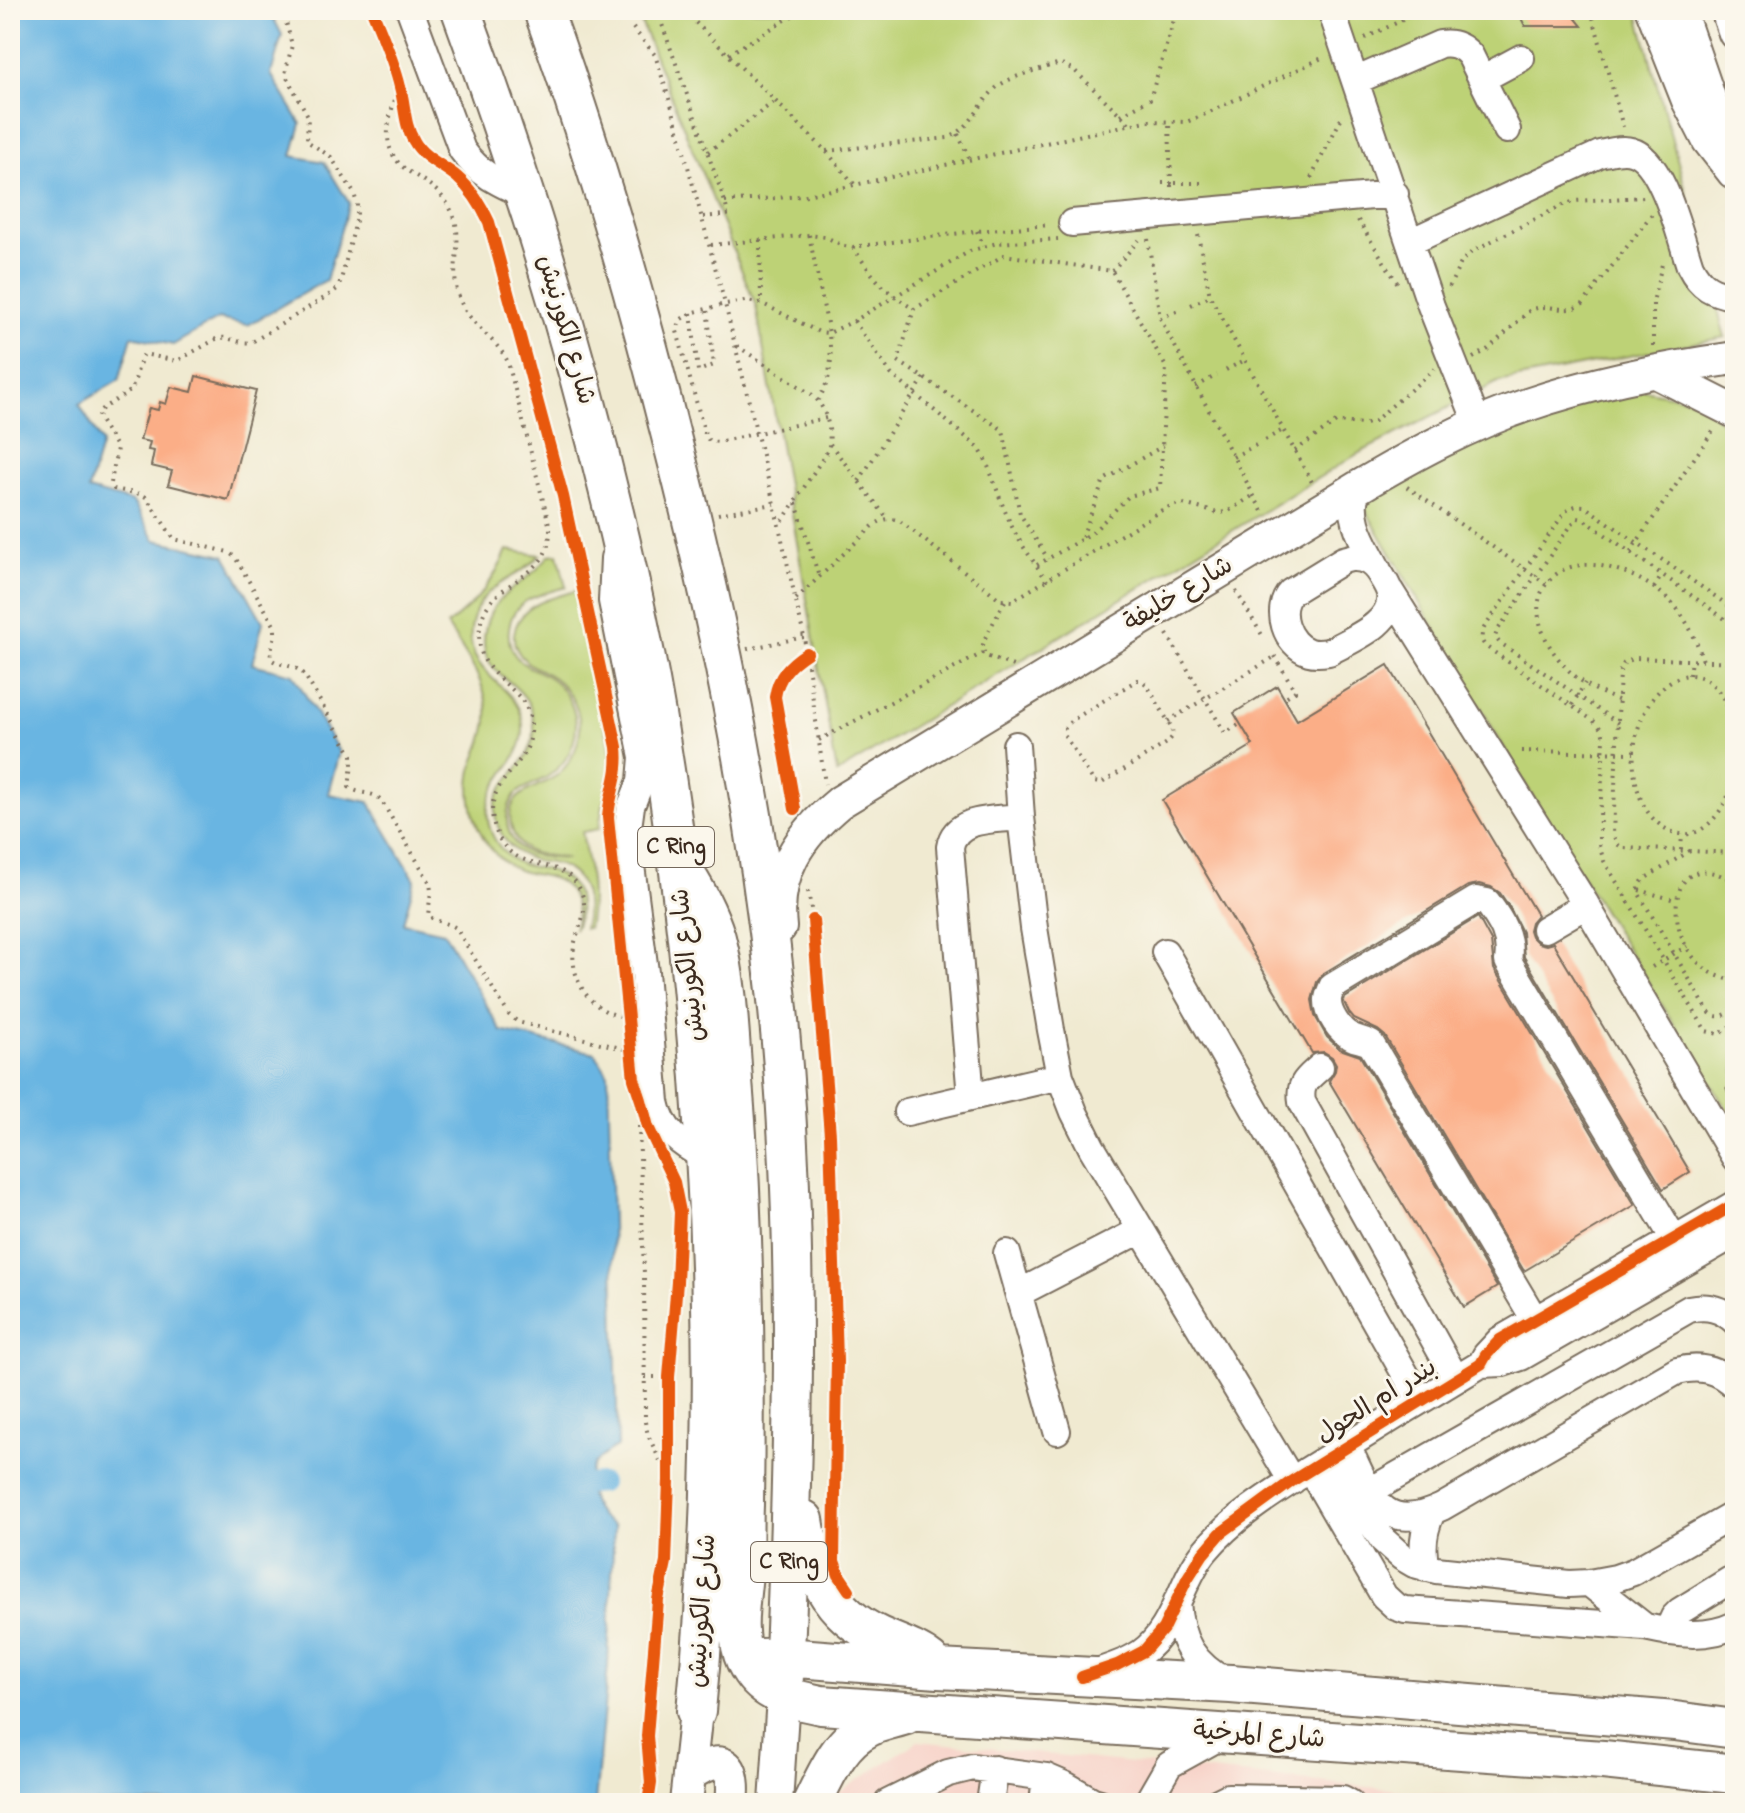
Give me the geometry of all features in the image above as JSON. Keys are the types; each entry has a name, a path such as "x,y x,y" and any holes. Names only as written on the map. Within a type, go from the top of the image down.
{"highway":[{"name":"شارع الكورنيش","path":"461,10 526,195 581,384 644,651 678,863 697,1029 706,1158 712,1331 705,1611 696,1711"},
{"name":"C Ring","path":"543,10 578,109 645,330 693,519 745,769 776,993 793,1265 793,1467 783,1697"},
{"path":"678,863 694,885 716,939 731,1051 744,1284 743,1555 739,1633 746,1661 759,1680 783,1697"},
{"path":"793,1467 811,1557 825,1590 852,1621 927,1658 938,1669"},
{"name":"شارع المرخية","path":"746,1661 785,1657 938,1669 1231,1684 1675,1721 1735,1729"},
{"path":"696,1711 720,1677 746,1661"},
{"name":"شارع المرخية","path":"783,1697 821,1705 1603,1760 1735,1774"},
{"path":"1675,1721 1705,1707 1735,1702"},
{"path":"812,1803 834,1759 857,1734 916,1711"},
{"path":"1603,1760 1616,1772 1636,1782 1735,1799"}],"main road":[{"path":"1679,10 1735,175"},
{"path":"1727,10 1735,33"},
{"name":"شارع خليفة","path":"776,993 783,960 778,908 784,874 800,842 824,815 855,792 1385,471 1441,442 1525,405 1593,385 1735,358"},
{"path":"1656,372 1729,414"},
{"name":"C Ring","path":"776,1803 783,1697"},
{"name":"شارع الكورنيش","path":"687,1789 696,1711"},
{"path":"687,1789 708,1764 722,1764 732,1774 732,1803"}],"street":[{"path":"410,10 462,150 486,176 526,195"},
{"path":"1331,10 1431,306 1478,425"},
{"path":"1649,10 1685,101 1706,142 1735,175"},
{"path":"1355,81 1440,44 1453,43 1470,55 1507,130"},
{"path":"1482,79 1521,58"},
{"path":"1410,242 1593,157 1630,150 1650,163 1663,185 1696,278 1706,288 1735,297"},
{"path":"1070,230 1395,194"},
{"path":"1357,488 1353,505 1355,522 1384,581 1586,905 1735,1158"},
{"path":"618,531 612,601 643,757 641,781 628,822 628,848 645,972 656,1102 660,1119 671,1135 706,1158"},
{"path":"1351,558 1365,559 1384,581 1389,609 1380,622 1329,652 1285,650 1287,632 1283,611 1285,599 1291,592 1351,558"},
{"path":"1016,745 1034,928 1060,1076 1074,1112 1141,1230 1319,1464 1383,1540 1402,1557 1426,1568 1569,1584 1589,1583 1633,1572 1735,1514"},
{"path":"971,1097 950,847 962,826 1021,817"},
{"path":"1535,1320 1371,1044 1351,1037 1339,1026 1330,1012 1327,997 1332,987 1476,900 1487,902 1497,915 1508,935 1508,961 1674,1239"},
{"path":"1545,929 1586,905"},
{"path":"1165,952 1420,1400"},
{"path":"1320,1067 1305,1081 1300,1091 1302,1102 1456,1379"},
{"path":"907,1112 1060,1076"},
{"name":"بندر ام الحول","path":"1481,1364 1500,1340 1735,1204"},
{"path":"1019,1293 1141,1230"},
{"name":"بندر ام الحول","path":"1082,1677 1117,1665 1144,1651 1163,1629 1187,1579 1221,1533 1319,1464 1481,1364 1503,1363 1521,1357 1735,1234"},
{"path":"1007,1253 1057,1431"},
{"path":"1370,1491 1689,1309 1711,1307 1735,1321"},
{"path":"1319,1464 1370,1491 1383,1510 1407,1517 1432,1512 1677,1371 1710,1370 1727,1378 1735,1386"},
{"path":"1319,1464 1384,1596 1396,1607 1707,1634 1735,1625"},
{"path":"1426,1568 1422,1545 1432,1512"},
{"path":"1656,1629 1735,1577"},
{"path":"1589,1583 1656,1629"},
{"path":"1177,1601 1181,1630 1189,1650 1213,1675 1231,1684"},
{"path":"1147,1803 1169,1765 1226,1733"},
{"path":"888,1803 938,1790 948,1773 965,1768 995,1769 1044,1790 1067,1786 1095,1802"},
{"path":"990,1803 995,1769"},
{"path":"1216,1803 1228,1797 1343,1799 1350,1803"}],"path":[{"path":"291,10 285,18 292,45 285,74 308,116 307,141 331,157 354,193 357,204 357,217 339,285 329,295 252,342 243,343 221,337 177,361 144,354 132,390 98,413 117,448 111,483 114,489 146,497 174,539 228,552 235,557 274,625 271,659 295,667 304,674 352,755 349,787 376,795 381,800 430,883 429,918 456,928 509,1015 518,1022 630,1034"},
{"path":"657,10 731,214 703,217"},
{"path":"687,10 688,15 826,151 855,185"},
{"path":"728,54 802,10"},
{"path":"1121,115 1150,99 1177,10"},
{"path":"725,202 801,196 1146,121 1186,122 1423,10"},
{"path":"1591,10 1630,150"},
{"path":"630,24 655,55 703,217 804,637 827,794"},
{"path":"826,151 948,138 966,127 996,87 1060,63 1074,70 1131,125"},
{"path":"395,70 405,111"},
{"path":"400,85 388,118 390,146 401,164 431,185 450,207 458,234 455,272 458,295 468,317 496,343 508,362 550,528 548,547 539,564 492,599 480,623 483,658 497,678 522,701 531,723 531,736 522,759 506,776 495,795 495,828 499,839 515,855 535,864 556,868 573,879 579,888 584,916 573,962 580,986 597,1006 617,1016 630,1034"},
{"path":"708,152 775,101"},
{"path":"1299,203 1345,110"},
{"path":"1169,123 1171,185"},
{"path":"958,134 970,160"},
{"path":"1162,183 1201,183"},
{"path":"1354,215 1413,306 1421,308 1444,299 1456,270 1468,254 1563,205 1575,201 1666,196"},
{"path":"1295,451 1336,422 1373,422 1433,370 1444,363 1480,355 1529,311 1547,306 1569,310 1583,304 1666,196"},
{"path":"1196,227 1210,296 1317,492"},
{"path":"1656,372 1653,302 1661,266 1677,229"},
{"path":"710,245 809,235 826,237 853,247 977,231 1070,230"},
{"path":"826,418 713,443 706,438 677,331 680,320 691,313 745,301 761,303 811,328 829,333 839,330 970,251 1070,230"},
{"path":"977,231 983,246"},
{"path":"1112,271 1146,231 1160,318 1268,522"},
{"path":"809,235 829,333 831,371 819,400"},
{"path":"760,240 761,303"},
{"path":"1004,243 1004,255"},
{"path":"853,247 875,279 894,297 914,309"},
{"path":"1048,559 1020,514 1003,430 898,361 914,309 1004,255 1112,271"},
{"path":"1037,565 1092,533 1129,496 1160,488 1166,367 1112,271"},
{"path":"1191,305 1210,296"},
{"path":"691,313 698,371 714,365 707,309"},
{"path":"1160,318 1179,310"},
{"path":"854,321 891,374 979,448 1009,522 1047,581"},
{"path":"735,345 819,400 831,438 825,455 779,526"},
{"path":"1226,370 1245,360"},
{"path":"1196,387 1217,375"},
{"path":"859,481 924,378"},
{"path":"1630,552 1729,414"},
{"path":"1265,440 1283,430"},
{"path":"830,444 888,518"},
{"path":"1233,457 1256,445"},
{"path":"1082,539 1104,480 1163,446"},
{"path":"1385,471 1546,584"},
{"path":"795,599 874,525 888,518 900,521 1005,601 1018,598 1162,510 1183,504 1218,513 1227,512 1254,495"},
{"path":"796,501 819,577"},
{"path":"693,519 774,504"},
{"path":"1735,610 1584,506 1573,506 1565,512 1484,628 1481,637 1488,648 1599,726 1604,735 1599,837 1604,861 1706,1031 1718,1034 1735,1024"},
{"path":"1618,723 1495,637 1573,522 1583,519 1735,626"},
{"path":"1618,700 1597,691 1568,669 1546,639 1538,602 1552,577 1568,567 1594,566 1627,573 1654,588 1685,620 1703,661"},
{"path":"1223,568 1285,650 1295,691 1284,698"},
{"path":"1654,588 1662,575"},
{"path":"1005,601 985,638 983,653 1023,670"},
{"path":"1153,611 1225,733 1240,724"},
{"path":"723,654 804,637"},
{"path":"1168,721 1285,650"},
{"path":"794,662 807,653"},
{"path":"819,740 983,653"},
{"path":"1735,653 1732,662 1629,659 1624,663 1620,671 1618,700 1613,834 1617,844 1623,848 1735,853"},
{"path":"1689,675 1691,660"},
{"path":"1735,729 1726,703 1709,681 1689,675 1670,681 1654,695 1639,725 1634,753 1635,777 1646,809 1662,827 1682,834 1697,831 1714,820 1728,799 1735,776"},
{"path":"1137,680 1147,685 1168,721 1173,732 1171,740 1102,783 1094,782 1065,732 1071,721 1137,680"},
{"path":"1571,706 1585,683"},
{"path":"1521,751 1634,753"},
{"path":"1681,850 1682,834"},
{"path":"1691,851 1644,879 1639,886 1639,894 1712,1015 1721,1017 1735,1009"},
{"path":"1735,883 1715,873 1699,873 1685,881 1675,900 1678,927 1687,946 1707,969 1735,980"},
{"path":"1638,890 1675,900"},
{"path":"813,920 814,936"},
{"path":"1652,967 1687,946"},
{"path":"627,1003 632,1066"},
{"path":"1726,1090 1735,1087"},
{"path":"643,1119 652,1138"},
{"path":"643,1119 638,1134 646,1428 669,1480"},
{"path":"645,1377 669,1382 670,1362"},
{"path":"668,1494 669,1452"}],"shaded area":[{"path":"918,1741 1525,1803 823,1803"}],"green space":[{"path":"636,10 1637,10 1725,337 1498,382 1359,453 837,773 756,306"},
{"path":"1638,389 1700,401 1735,435 1735,1122 1538,806 1362,504 1470,446 1556,411"},
{"path":"507,550 540,555 486,595 474,616 471,637 474,653 481,666 520,711 523,727 516,754 494,790 488,817 494,839 508,855 521,864 560,875 573,887 579,903 574,930 575,905 564,885 557,880 518,870 493,852 483,837 472,809 472,769 486,728 487,707 477,674 447,625 483,592"},
{"path":"558,554 566,587 535,596 519,607 511,621 509,637 519,660 551,679 567,696 575,717 575,734 565,760 553,773 516,794 507,817 513,840 526,852 541,857 568,859 527,850 512,829 510,813 513,804 526,791 561,772 574,752 580,728 578,711 566,689 523,658 517,649 514,634 517,624 529,609 575,591 612,758 599,829 582,832 591,892 588,928 584,928 586,900 576,877 561,866 525,857 515,850 500,831 495,815 501,789 526,756 534,728 525,697 488,659 484,645 486,626 490,614 505,595 533,573 549,555"}],"water":[{"path":"10,10 284,10 273,17 282,35 271,74 301,124 292,156 324,162 349,203 326,280 248,325 218,319 173,345 132,336 119,380 79,404 102,443 88,490 133,502 155,540 225,555 263,622 252,664 293,674 339,752 328,794 369,802 415,880 403,923 444,932 501,1031 595,1053 608,1074 618,1446 597,1461 589,1480 595,1508 614,1526 608,1665 595,1803 10,1803"}],"building":[{"path":"1517,10 1569,10 1582,26 1525,26"},
{"path":"196,376 256,391 228,500 168,485 172,471 151,466 154,451 148,450 150,442 140,440 149,408 158,410 160,402 166,404 171,387 192,392"},
{"path":"1388,665 1537,915 1531,922 1531,936 1538,943 1553,943 1690,1172 1663,1189 1524,957 1522,932 1510,908 1500,893 1491,887 1479,884 1468,886 1324,973 1317,982 1312,1000 1315,1016 1327,1037 1340,1049 1360,1056 1497,1287 1464,1307 1329,1081 1336,1064 1332,1057 1324,1052 1312,1053 1162,800 1253,745 1234,713 1277,686 1297,720"},
{"path":"1478,917 1491,941 1494,969 1635,1205 1524,1271 1385,1036 1354,1019 1344,1002 1345,998"}],"waterway":[{"path":"589,1484 601,1483"}],"cycle path":[{"path":"372,10 394,68 414,141 423,152 467,187 489,222 563,496 617,747 617,767 608,817 634,1079 648,1127 674,1182 680,1212 669,1377 666,1562 658,1600 647,1736 651,1783 648,1803"},
{"path":"795,809 775,697 786,671 807,653"},
{"path":"813,920 830,1135 837,1361 834,1561 849,1590"},
{"path":"1082,1677 1117,1665 1144,1651 1163,1629 1187,1579 1221,1533 1292,1481 1481,1364 1500,1340 1735,1204"}]}
